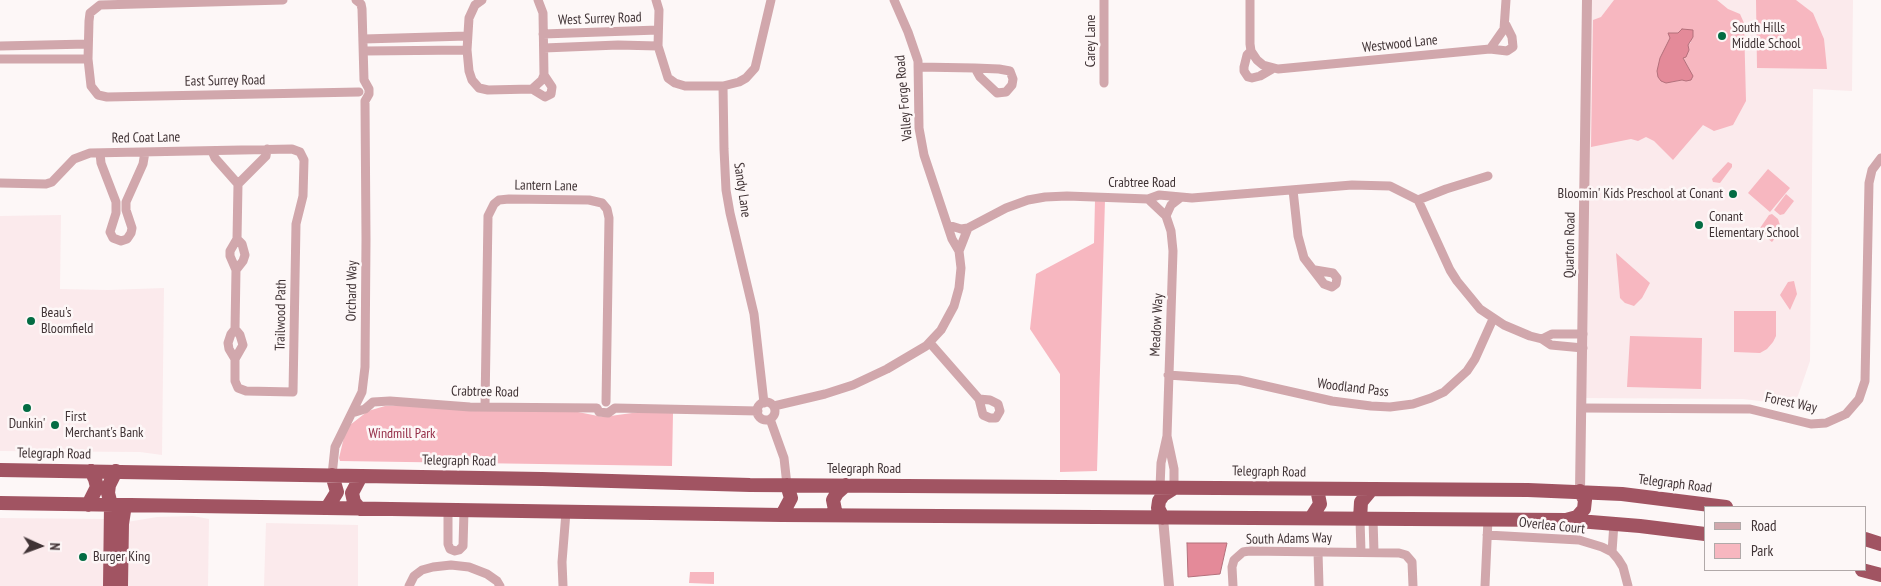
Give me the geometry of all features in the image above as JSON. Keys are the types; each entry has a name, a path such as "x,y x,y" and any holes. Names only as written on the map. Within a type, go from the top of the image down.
{"highway":[{"name":"Telegraph Road","path":"0,470 846,486 1580,491 1670,499 1719,506"},
{"path":"88,504 97,487 91,471"},
{"path":"110,586 111,505 109,488 116,472"},
{"path":"327,508 337,492 332,475"},
{"path":"360,509 354,502 352,493 361,476"},
{"path":"782,515 791,498 787,485"},
{"path":"836,515 833,500 837,493 846,486"},
{"path":"1163,518 1158,508 1159,501 1167,488"},
{"path":"1311,518 1320,504 1317,489"},
{"path":"1367,519 1361,502 1371,490"},
{"path":"1566,520 1576,517 1584,509 1585,500 1580,491"},
{"path":"0,503 782,515 1566,520 1614,523 1704,534"},
{"path":"121,586 122,524 125,505"},
{"path":"1866,539 1881,544"},
{"path":"1865,571 1881,576"}],"street":[{"path":"0,59 88,59 89,21 93,10 100,5 283,0"},
{"path":"482,0 475,5 471,13 466,43 470,76 479,88 488,90 532,89 545,97 551,94 552,87 544,75"},
{"path":"656,0 659,10 658,46 668,78 674,83 685,86 724,86 746,78 755,68 771,0"},
{"path":"659,10 664,0"},
{"name":"Valley Forge Road","path":"894,0 911,38 918,67 918,118 921,141 952,239 959,251"},
{"name":"Carey Lane","path":"1104,0 1104,83"},
{"path":"1250,0 1251,51 1260,63 1272,69"},
{"path":"1490,49 1500,38 1506,24 1506,0"},
{"name":"Quarton Road","path":"1580,491 1587,0"},
{"name":"Orchard Way","path":"332,475 336,446 362,392 366,355 364,101 359,92 364,80 364,39 360,2"},
{"name":"West Surrey Road","path":"543,2 544,41 658,30"},
{"name":"Westwood Lane","path":"1251,51 1247,55 1244,71 1248,77 1252,78 1272,69 1490,49 1507,51 1513,47 1512,37 1506,24"},
{"path":"364,39 466,43"},
{"path":"532,89 539,84 544,75 544,41 658,46"},
{"path":"364,51 466,43"},
{"path":"0,46 88,44"},
{"name":"East Surrey Road","path":"88,59 90,78 94,91 98,95 108,97 359,92"},
{"path":"918,67 975,68"},
{"name":"Orchard Way","path":"364,80 369,89 369,94 364,101"},
{"name":"Sandy Lane","path":"724,86 726,190 752,306 764,402"},
{"path":"212,150 215,158 238,184 266,156 267,149"},
{"name":"Red Coat Lane","path":"0,183 46,184 52,182 70,162 78,156 90,153 292,149 297,150 303,155"},
{"path":"100,153 116,202 116,213 110,232 113,238 120,241 127,239 131,233 132,228 126,214 126,202 143,164 144,152"},
{"name":"Trailwood Path","path":"235,329 240,335 243,345 235,359 234,381 238,388 242,390 293,392 296,224 303,196 303,155"},
{"name":"Forest Way","path":"1582,408 1750,409 1811,424 1833,421 1846,414 1859,399 1865,381 1868,183 1872,170 1881,158"},
{"path":"1488,176 1418,200 1457,281 1480,309 1493,319 1517,332 1542,339 1558,347 1583,348"},
{"name":"Trailwood Path","path":"235,359 228,343 235,329 236,270 230,256 230,251 237,239 238,184"},
{"name":"Crabtree Road","path":"968,228 1006,208 1028,200 1045,197 1148,199 1165,195 1180,198 1381,184 1399,189 1418,200"},
{"path":"1293,190 1300,247 1309,265 1315,270"},
{"path":"1148,199 1166,216 1171,205 1180,198"},
{"name":"Lantern Lane","path":"485,407 488,216 492,201 509,199 590,200 607,203 609,218 606,402"},
{"name":"Meadow Way","path":"1166,216 1172,239 1174,262 1167,436 1161,463 1167,488"},
{"path":"774,406 775,413 770,418 762,418 758,411 764,402 774,406 825,394 853,385 887,370 930,343 946,322 957,296 961,268 959,251 968,228 961,229 948,225"},
{"name":"Trailwood Path","path":"236,270 244,261 245,255 242,244 237,239"},
{"name":"Woodland Pass","path":"1168,375 1239,380 1332,401 1363,405 1390,407 1413,404 1444,392 1467,371 1475,359 1493,319"},
{"path":"1542,339 1552,334 1583,334"},
{"path":"930,343 979,399"},
{"path":"362,392 373,402"},
{"name":"Crabtree Road","path":"352,413 366,409 373,402 485,407 596,408 600,412 608,414 615,408 758,411"},
{"path":"596,408 599,404 606,402 615,408"},
{"path":"770,418 784,458 787,485"},
{"name":"Meadow Way","path":"1167,436 1173,463 1167,488"},
{"path":"448,510 448,544 456,550"},
{"path":"456,550 463,546 464,511"},
{"path":"562,586 566,512"},
{"path":"1163,518 1169,586"},
{"path":"1361,552 1367,519"},
{"path":"1367,519 1374,552"},
{"path":"1485,586 1488,519"},
{"path":"1614,523 1612,552 1623,567 1628,586"},
{"name":"Overlea Court","path":"1487,535 1579,540 1612,552"},
{"path":"455,565 456,550"},
{"name":"South Adams Way","path":"1233,586 1232,567 1234,560 1243,552 1374,552 1399,553 1410,558 1413,566 1413,586"},
{"path":"1318,552 1319,586"},
{"path":"409,586 414,576 422,570 455,565 486,574 497,581 500,586"}],"shaded area":[{"name":"Conant Elementary School","path":"1592,0 1853,0 1852,91 1813,89 1810,361 1793,410 1768,402 1743,399 1583,398"},
{"path":"1682,29 1693,30 1693,37 1688,45 1689,50 1686,57 1683,58 1693,76 1691,80 1666,83 1658,77 1657,71 1660,58 1670,38 1668,33 1678,33"},
{"path":"61,215 60,289 164,288 162,455 140,452 0,451 0,216"},
{"path":"193,516 209,519 208,586 125,586 127,522 157,517"},
{"path":"0,518 105,519 104,586 0,586"},
{"path":"266,523 358,525 358,586 264,586"},
{"path":"1187,543 1227,543 1220,574 1188,577"}],"green space":[{"path":"1614,0 1717,0 1728,9 1740,14 1744,23 1746,101 1733,125 1714,131 1703,125 1673,160 1654,141 1646,137 1638,141 1631,139 1591,147 1593,20 1601,17","holes":["1668,33 1678,33 1691,42 1688,45 1689,50 1683,58 1690,70 1686,81 1673,82 1660,58 1669,43"]},
{"path":"1756,0 1796,0 1813,13 1824,39 1827,69 1757,68"},
{"path":"1728,162 1732,164 1732,167 1720,183 1713,182 1712,179"},
{"path":"1768,169 1790,188 1770,212 1748,193"},
{"path":"1786,194 1794,201 1784,214 1780,215 1774,210"},
{"path":"1095,200 1105,200 1097,471 1060,472 1060,374 1030,329 1036,274 1094,243"},
{"path":"1772,214 1778,219 1780,232 1772,242 1758,231 1769,215"},
{"path":"1616,253 1650,283 1642,298 1634,306 1625,303 1620,298"},
{"path":"1794,281 1797,294 1790,310 1780,295 1788,282"},
{"path":"1734,311 1776,311 1776,336 1767,349 1760,353 1734,352"},
{"path":"1630,336 1702,338 1701,389 1627,387"},
{"name":"Windmill Park","path":"385,406 573,411 603,417 632,413 673,413 672,466 340,461 344,437 350,425 368,411"},
{"path":"690,572 714,572 714,584 689,583"}],"place":[{"name":"South Hills Middle School","path":"1722,36"},
{"name":"Bloomin' Kids Preschool at Conant","path":"1733,194"},
{"name":"Conant Elementary School","path":"1699,225"},
{"name":"Beau's Bloomfield","path":"31,321"},
{"name":"Dunkin'","path":"27,408"},
{"name":"First Merchant's Bank","path":"55,425"},
{"name":"Burger King","path":"83,557"}]}
